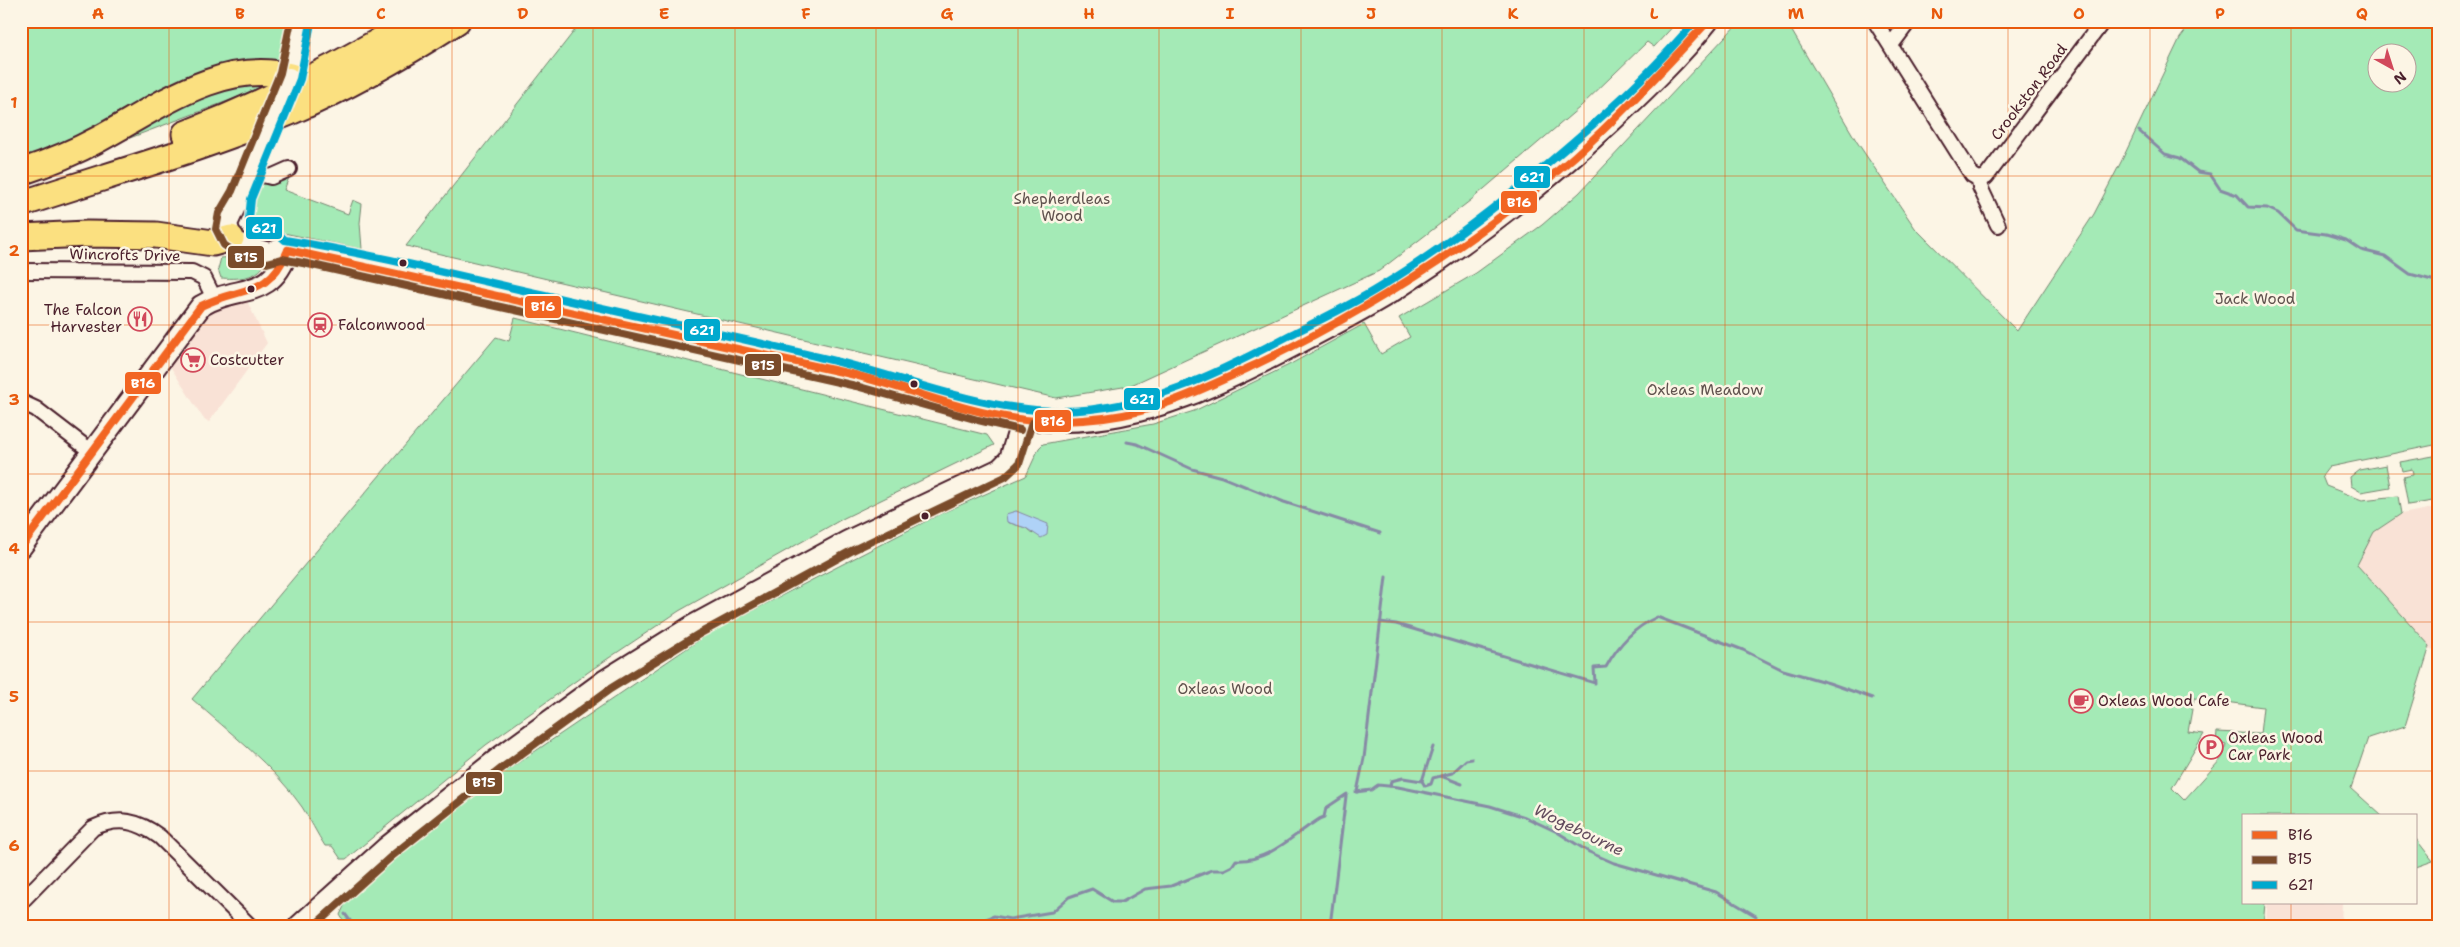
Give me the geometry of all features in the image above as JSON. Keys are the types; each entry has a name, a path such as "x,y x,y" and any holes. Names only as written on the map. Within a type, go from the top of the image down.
{"highway":[{"path":"21,204 60,183 253,107 335,66 413,21"},
{"path":"21,188 60,183 200,146 292,111 366,76 457,21"},
{"path":"21,172 65,157 201,85 256,72 270,72 290,77"},
{"path":"21,237 87,234 156,235 222,240"}],"street":[{"path":"301,21 298,45 290,77 241,196 228,217 222,240 269,253 284,250 316,255 863,377 978,411 1022,420 1100,419 1132,414 1178,398 1279,353 1396,289 1520,202 1576,154 1649,86 1708,21"},
{"path":"1875,21 1972,175 1979,179 1980,187 1998,225"},
{"path":"1891,45 1909,21"},
{"name":"Crookston Road","path":"1979,179 1986,177 2102,21"},
{"path":"251,172 271,177 289,169"},
{"path":"241,196 239,216 243,229 250,236 272,241 284,250"},
{"path":"21,547 201,306 214,298 268,283 282,266 284,250"},
{"name":"Wincrofts Drive","path":"21,271 192,272 204,278 214,298"},
{"path":"21,402 36,409 92,452"},
{"path":"299,926 387,847 492,763 604,682 694,625 848,541 1000,469 1010,459 1022,420"},
{"path":"21,902 93,828 108,823 126,821 148,828 160,837 250,926"}],"shaded area":[{"path":"247,301 267,343 209,422 203,418 168,363 198,322 218,309"},
{"path":"2439,507 2439,648 2421,652 2357,565 2374,532 2401,514"},
{"path":"2267,904 2342,904 2341,926 2266,926"}],"green space":[{"path":"21,21 291,21 285,51 279,59 193,77 122,110 50,150 21,160"},
{"name":"Shepherdleas Wood","path":"582,21 1678,21 1654,47 1647,42 1579,108 1471,200 1379,271 1129,386 1056,398 406,246"},
{"path":"1740,21 1786,21 1857,142 1915,228 2017,331 2094,214 2180,38 2193,21 2439,21 2439,444 2329,467 2322,476 2326,486 2362,500 2398,496 2401,514 2374,532 2357,565 2430,646 2405,726 2368,738 2351,788 2380,814 2242,814 2242,904 2265,904 2263,926 347,926 340,915 350,893 509,769 711,632 940,514 1026,476 1039,448 1043,444 1153,424 1194,411 1287,366 1364,324 1381,354 1410,337 1399,318 1476,273 1542,225 1579,193","holes":["1016,511 1023,515 1033,534 1026,528 1007,522","2194,698 2263,707 2260,734 2217,732 2216,742 2226,745 2222,758 2184,800 2172,788 2204,734 2188,732"]},
{"path":"244,80 270,85 69,161 210,88"},
{"path":"290,175 284,190 348,214 353,200 362,204 360,223 362,249 259,228 250,213 261,185"},
{"path":"236,257 250,259 263,267 255,274 249,276 221,278 218,269 221,258"},
{"path":"515,318 987,435 994,445 844,518 679,611 594,668 486,745 346,859 341,859 332,846 325,846 302,807 278,777 192,699 496,337 509,341"},
{"path":"2439,455 2439,500 2408,505 2403,477 2413,475 2412,469 2402,471 2400,462"},
{"path":"2386,465 2390,487 2361,492 2351,486 2350,477 2359,470"},
{"path":"2418,842 2433,861 2418,866"}],"water":[{"path":"1016,511 1048,524 1047,535 1041,538 1026,528 1007,522 1006,514"}],"waterway":[{"path":"2432,25 2439,27"},
{"path":"2139,131 2165,154 2180,158 2198,172 2210,174 2220,189 2237,195 2248,207 2267,208 2278,213 2296,230 2326,234 2346,240 2361,250 2385,256 2410,274 2439,282"},
{"path":"1127,442 1137,444 1192,469 1222,477 1284,502 1380,533"},
{"path":"1357,792 1364,758 1386,577"},
{"path":"1380,622 1396,624 1595,683 1594,668 1606,667 1616,651 1634,631 1657,617 1743,650 1783,670 1872,698"},
{"path":"1422,781 1433,747"},
{"path":"1390,786 1391,781 1403,778 1422,781 1425,786 1431,784 1433,778 1452,773 1466,760 1472,759"},
{"path":"1441,776 1462,784"},
{"name":"Wogebourne","path":"1356,792 1371,790 1378,785 1398,787 1490,806 1525,817 1557,832 1589,852 1614,863 1716,892 1756,916"},
{"name":"Wogebourne","path":"979,926 986,919 994,916 1010,919 1052,912 1069,897 1092,889 1113,902 1122,902 1145,889 1171,886 1212,870 1224,870 1232,866 1236,860 1257,858 1284,844 1324,817 1326,808 1347,794"},
{"path":"1330,926 1346,796"},
{"path":"345,914 354,926"},
{"name":"Wogebourne","path":"1762,921 1769,926"},
{"name":"Wogebourne","path":"947,926 952,926"}],"transit line":[{"name":"B15","path":"291,21 280,73 232,191 219,213 216,229 224,245 239,255 267,263 282,259 308,264 856,386 1020,430"},
{"name":"621","path":"311,23 300,79 251,199 249,219 252,225 276,232 285,240 416,266 792,351 856,366 974,400 1033,410 1063,411 1123,404 1181,387 1236,363 1380,287 1455,237 1550,162 1636,84 1695,21"},
{"name":"B16","path":"288,250 864,377 952,404 996,415 1049,421 1083,420 1124,415 1183,397 1259,363 1343,319 1424,270 1502,216 1575,156 1610,124 1708,21"},
{"name":"B16","path":"21,547 201,306 262,284 280,266 288,250"},
{"name":"B15","path":"314,926 393,855 506,765 610,689 699,634 853,550 1005,477 1019,464 1032,423"}],"place":[{"name":"The Falcon Harvester","path":"140,319"},
{"name":"Falconwood","path":"320,325"},
{"name":"Costcutter","path":"193,360"},
{"name":"Oxleas Wood Cafe","path":"2081,701"},
{"name":"Oxleas Wood Car Park","path":"2211,747"}],"park label":[{"name":"Jack Wood","path":"2255,299"},
{"name":"Oxleas Meadow","path":"1705,390"},
{"name":"Oxleas Wood","path":"1225,689"}]}
